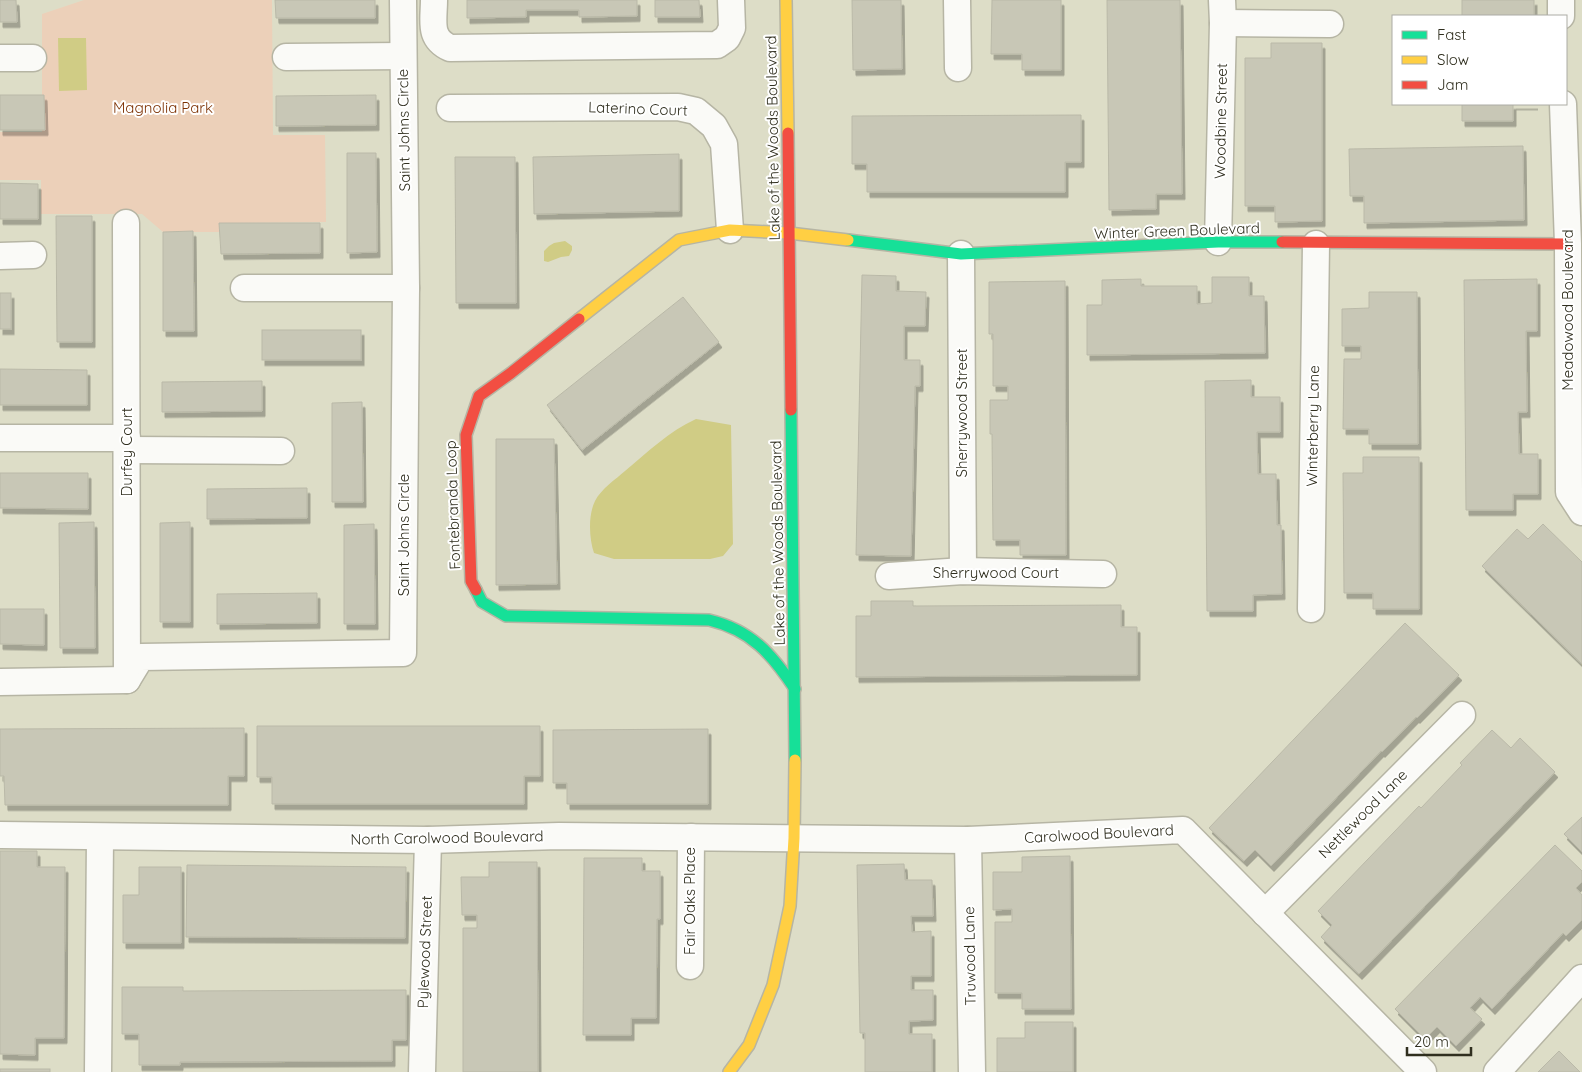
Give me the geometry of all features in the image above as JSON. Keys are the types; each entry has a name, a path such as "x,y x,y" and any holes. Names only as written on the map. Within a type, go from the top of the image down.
{"street":[{"name":"Saint Johns Circle","path":"127,680 141,656 403,653 406,288 403,0"},
{"path":"434,0 434,32 440,43 450,48 717,45 727,38 732,28 731,0"},
{"name":"Lake of the Woods Boulevard","path":"729,1072 749,1045 774,984 790,906 794,838 795,690 786,0"},
{"path":"957,0 958,68"},
{"path":"1561,0 1561,15"},
{"path":"1223,11 1330,24"},
{"name":"Woodbine Street","path":"1218,242 1223,11"},
{"path":"286,57 403,56"},
{"path":"0,58 33,58"},
{"name":"Meadowood Boulevard","path":"1563,105 1568,244 1569,492 1582,512"},
{"name":"Laterino Court","path":"450,108 678,107 696,111 714,126 724,144 730,230"},
{"name":"Durfey Court","path":"126,223 127,680"},
{"name":"Fontebranda Loop","path":"789,233 730,230 679,240 511,373 479,396 466,435 470,581 482,602 506,616 717,621 734,626 755,640 772,656 795,690"},
{"name":"Winter Green Boulevard","path":"789,233 961,254 1218,242 1568,244"},
{"name":"Winterberry Lane","path":"1311,609 1316,244"},
{"name":"Sherrywood Street","path":"961,254 963,571"},
{"path":"0,256 33,255"},
{"path":"244,288 406,288"},
{"path":"0,438 281,451"},
{"name":"Sherrywood Court","path":"889,576 963,571 1103,574"},
{"path":"0,682 127,680"},
{"name":"Nettlewood Lane","path":"1265,914 1462,715"},
{"name":"Carolwood Boulevard","path":"794,838 968,840 1182,830 1423,1072"},
{"name":"North Carolwood Boulevard","path":"0,835 100,838 428,840 559,836 794,838"},
{"name":"Fair Oaks Place","path":"690,966 691,837"},
{"path":"98,1072 100,838"},
{"name":"Pylewood Street","path":"422,1068 428,840"},
{"name":"Truwood Lane","path":"968,840 972,1072"},
{"path":"1497,1072 1582,978"}],"green space":[{"name":"Magnolia Park","path":"84,0 272,0 273,135 325,135 326,222 220,223 219,232 163,232 142,214 41,214 41,180 0,180 0,132 42,132 42,14"}],"shaded area":[{"path":"58,38 86,38 87,90 59,91"},
{"path":"565,241 572,246 569,256 548,262 544,261 544,251 549,246"},
{"path":"696,419 731,425 733,544 723,556 710,559 614,559 594,553 590,534 590,520 595,501 601,492 659,442"}],"building":[{"path":"0,0 16,0 17,22 0,22"},
{"path":"275,0 375,0 375,18 276,18"},
{"path":"467,0 637,0 637,16 579,17 579,10 526,10 526,17 467,18"},
{"path":"655,0 699,0 700,17 655,17"},
{"path":"852,0 901,0 902,69 853,70"},
{"path":"992,0 1061,0 1061,70 1022,70 1022,54 991,54"},
{"path":"1107,0 1180,0 1182,194 1156,194 1156,209 1109,210"},
{"path":"1462,0 1534,0 1534,15 1462,15"},
{"path":"1271,43 1322,43 1322,221 1275,222 1275,206 1245,206 1245,58 1271,58"},
{"path":"0,95 44,95 45,130 0,130"},
{"path":"376,95 376,125 276,126 276,96"},
{"path":"1462,105 1513,105 1513,121 1462,121"},
{"path":"1081,115 1081,162 1065,162 1065,192 867,192 867,164 852,164 852,116"},
{"path":"1523,146 1524,220 1364,223 1364,196 1350,196 1349,149"},
{"path":"347,153 376,153 377,252 347,253"},
{"path":"679,154 679,211 534,214 533,157"},
{"path":"455,157 515,157 516,303 456,303"},
{"path":"0,183 38,184 38,219 0,219"},
{"path":"56,216 92,216 92,342 57,342"},
{"path":"219,223 320,223 320,253 221,254"},
{"path":"193,231 194,331 163,331 163,232"},
{"path":"862,275 896,276 896,291 926,292 925,326 904,326 904,360 920,360 920,386 915,386 911,556 856,555"},
{"path":"1212,277 1249,277 1249,296 1264,296 1265,353 1087,355 1087,305 1102,305 1102,280 1141,279 1141,286 1197,286 1197,304 1212,303"},
{"path":"1537,279 1537,331 1526,331 1527,412 1518,412 1519,454 1538,454 1538,494 1513,494 1513,510 1466,510 1464,280"},
{"path":"1065,281 1066,555 1020,555 1020,540 993,540 990,400 1008,400 1008,386 993,386 993,334 989,334 989,282"},
{"path":"1369,292 1417,292 1418,444 1369,444 1369,429 1343,429 1344,359 1361,359 1361,346 1342,346 1342,309 1369,308"},
{"path":"0,293 11,293 11,329 0,329"},
{"path":"683,297 719,342 582,450 547,405"},
{"path":"262,330 361,330 361,360 262,360"},
{"path":"0,369 87,370 87,405 0,405"},
{"path":"1251,380 1251,397 1280,397 1280,432 1257,432 1258,474 1276,474 1277,525 1281,525 1282,594 1253,595 1253,611 1207,611 1205,381"},
{"path":"262,381 262,411 162,412 162,382"},
{"path":"362,402 363,502 332,502 332,403"},
{"path":"496,439 554,439 557,584 496,585"},
{"path":"1363,457 1419,457 1419,609 1373,609 1373,593 1344,593 1343,473 1363,473"},
{"path":"0,473 88,473 88,509 0,508"},
{"path":"307,488 307,518 207,519 207,489"},
{"path":"94,522 95,648 60,648 59,523"},
{"path":"190,522 190,622 160,622 160,523"},
{"path":"374,524 375,624 344,624 344,525"},
{"path":"1543,524 1582,562 1582,664 1482,566 1517,529 1528,539"},
{"path":"317,593 317,623 217,624 217,594"},
{"path":"871,601 913,601 913,606 1121,605 1121,627 1137,627 1137,675 856,677 856,616 871,616"},
{"path":"0,609 44,609 44,645 0,644"},
{"path":"1405,623 1459,675 1381,751 1271,866 1255,850 1244,861 1209,828"},
{"path":"257,726 540,726 540,776 524,776 524,804 272,804 272,777 257,777"},
{"path":"244,728 244,776 228,776 228,805 5,805 4,776 0,776 0,729"},
{"path":"708,729 708,804 567,804 567,783 553,783 553,730"},
{"path":"1492,730 1511,748 1520,738 1555,772 1359,974 1321,937 1332,925 1318,911 1419,806 1421,808"},
{"path":"1582,817 1582,852 1564,834"},
{"path":"1555,845 1582,871 1582,882 1576,888 1582,895 1582,920 1566,936 1563,933 1492,1009 1480,997 1470,1008 1482,1019 1456,1046 1437,1027 1425,1039 1395,1009"},
{"path":"0,851 37,851 37,867 65,867 64,1038 35,1038 35,1055 0,1054"},
{"path":"1070,856 1071,1009 1022,1009 1022,993 995,993 995,922 1012,922 1012,909 993,910 993,872 1022,872 1022,857"},
{"path":"584,858 642,858 642,871 660,871 660,919 657,919 656,1018 631,1018 631,1035 583,1035"},
{"path":"489,862 537,862 538,1072 463,1072 463,928 477,928 477,915 462,915 461,877 489,877"},
{"path":"904,864 905,880 932,880 933,916 911,916 912,932 931,931 931,976 911,976 911,990 933,990 933,1020 909,1021 909,1034 932,1034 932,1072 865,1072 865,1033 860,1033 857,865"},
{"path":"187,865 406,867 405,938 186,937"},
{"path":"139,867 181,867 181,943 123,943 123,895 139,895"},
{"path":"122,987 183,987 183,991 406,990 406,1040 392,1040 392,1061 180,1062 180,1065 139,1065 139,1034 122,1034"},
{"path":"1025,1022 1073,1022 1073,1072 997,1072 997,1038 1025,1038"},
{"path":"1559,1051 1580,1072 1538,1072"},
{"path":"0,1069 50,1069 50,1072 0,1072"}],"traffic: fast":[{"path":"848,240 961,254 1218,242 1282,242"},
{"path":"791,410 795,760"},
{"path":"476,590 482,602 506,616 709,620 724,624 749,637 769,654 795,689"}],"traffic: slow":[{"path":"786,0 788,133"},
{"path":"579,319 679,240 730,230 789,233 848,240"},
{"path":"729,1072 749,1045 773,985 790,906 794,838 795,760"}],"traffic: jam":[{"path":"788,133 791,410"},
{"path":"1282,242 1568,244"},
{"path":"476,590 471,581 466,435 479,396 579,319"}]}
